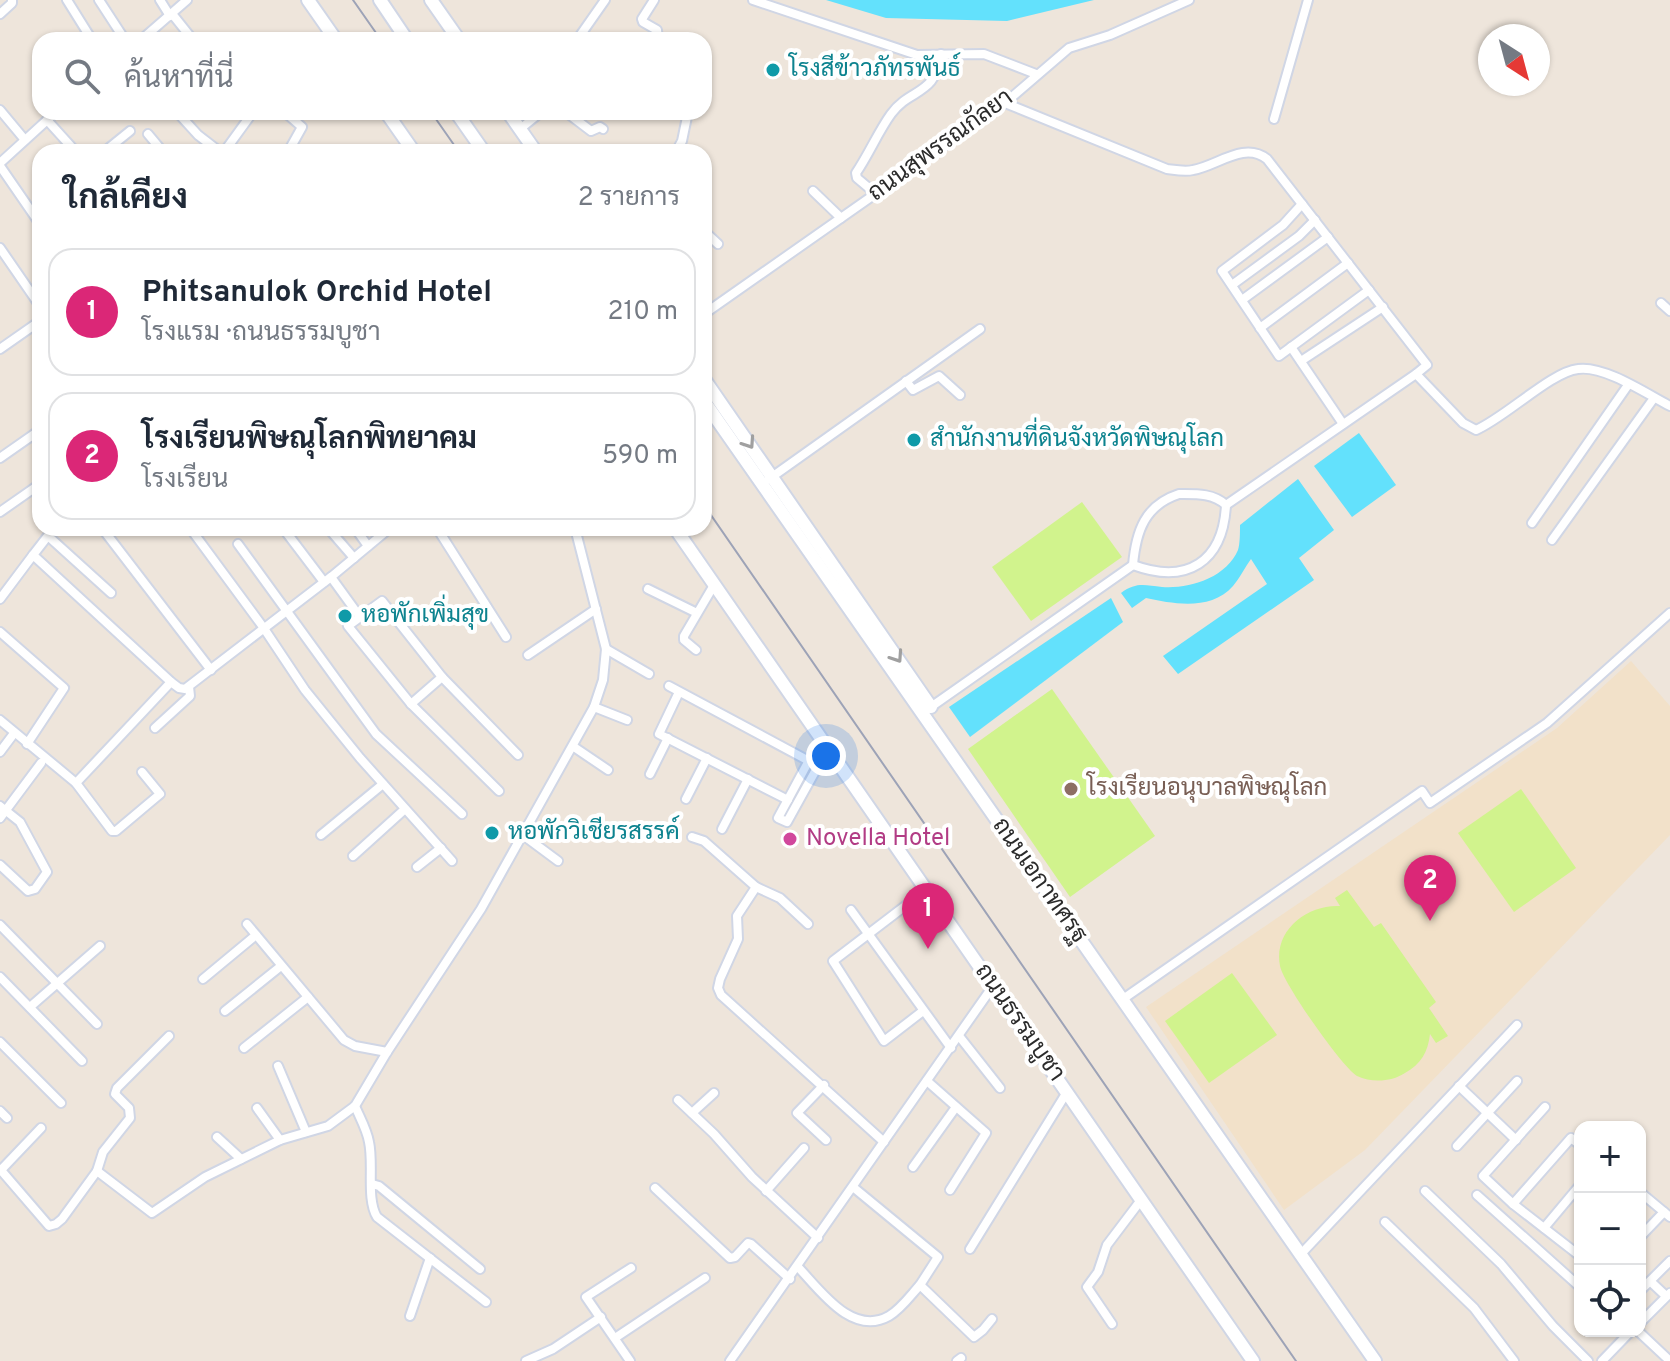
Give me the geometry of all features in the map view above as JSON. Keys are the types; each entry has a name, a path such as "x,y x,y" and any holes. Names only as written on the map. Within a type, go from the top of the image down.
{"main road":[{"path":"308,0 328,32"},
{"path":"380,0 402,32"},
{"path":"431,0 453,32"},
{"path":"392,120 408,144"},
{"path":"462,120 478,144"},
{"path":"514,120 530,144"},
{"path":"712,392 766,480"},
{"path":"712,411 766,480"},
{"name":"ถนนเอกาทศรฐ","path":"766,480 1375,1361"},
{"name":"ถนนธรรมบูชา","path":"680,536 1253,1361"}],"street":[{"path":"0,14 12,0"},
{"path":"67,0 87,32"},
{"path":"99,0 120,32"},
{"path":"160,0 186,32"},
{"path":"151,32 187,0"},
{"path":"583,32 605,0"},
{"path":"654,0 642,19 657,32"},
{"path":"753,0 917,55 984,54 1036,74"},
{"name":"ถนนสุพรรณกัลยา","path":"712,308 1005,103 1069,48 1110,35 1189,0"},
{"path":"1274,119 1308,0"},
{"path":"876,194 857,178 856,173 900,103 931,83 941,54"},
{"path":"1005,103 1167,169 1192,171 1229,157 1259,152 1427,365 1226,505"},
{"path":"0,110 25,140"},
{"path":"32,212 0,164 47,120 69,144"},
{"path":"184,120 211,144"},
{"path":"228,144 247,120"},
{"path":"292,144 302,127 294,120"},
{"path":"520,129 531,120"},
{"path":"577,120 591,131 600,127 603,129"},
{"path":"680,144 686,120"},
{"path":"114,144 130,131"},
{"path":"148,134 156,144"},
{"path":"813,191 841,218"},
{"path":"1302,204 1283,225 1222,271 1279,356 1369,290"},
{"path":"1232,285 1299,236 1315,220"},
{"path":"1242,300 1328,237"},
{"path":"712,238 718,244"},
{"path":"0,248 32,294"},
{"path":"1260,328 1348,263"},
{"path":"1661,303 1670,311"},
{"path":"1301,361 1383,307"},
{"path":"0,349 32,327"},
{"path":"766,480 980,329"},
{"path":"1291,347 1343,424"},
{"path":"1416,374 1463,423 1476,430 1490,424 1562,374 1579,368 1610,375 1670,406"},
{"path":"906,381 913,390 939,376 960,395"},
{"path":"1532,523 1628,385"},
{"path":"1552,540 1654,398"},
{"path":"0,458 32,436"},
{"path":"0,512 32,490"},
{"path":"926,710 1133,565 1135,543 1142,523 1158,503 1179,494 1196,494 1219,498 1226,505 1224,528 1216,548 1199,564 1170,572 1151,571 1133,565"},
{"path":"0,599 48,536"},
{"path":"55,536 111,593"},
{"path":"109,536 127,556 160,607 211,670"},
{"path":"196,536 305,690 452,861"},
{"path":"290,536 360,617"},
{"path":"335,536 354,558"},
{"path":"361,536 368,546"},
{"path":"33,555 179,688 189,687 380,536"},
{"path":"442,536 506,637"},
{"path":"97,1171 152,1213 205,1177 280,1140 328,1126 355,1106 481,909 594,707 603,680 606,649 577,536"},
{"path":"238,544 376,734 462,814"},
{"path":"696,650 684,638 714,585"},
{"path":"648,589 697,613"},
{"path":"499,791 411,704 348,626 382,601 442,677 518,755"},
{"path":"528,655 596,609"},
{"path":"1123,999 1422,791 1430,803 1547,723 1670,613"},
{"path":"0,632 64,688 27,744"},
{"path":"606,649 649,674"},
{"path":"411,704 442,677"},
{"path":"76,783 171,682"},
{"path":"669,686 809,761"},
{"path":"155,728 190,696 189,687"},
{"path":"679,692 659,734 788,800"},
{"path":"594,707 627,720"},
{"path":"0,720 76,783 109,828 116,831 160,794 142,772"},
{"path":"0,752 12,736"},
{"path":"650,774 668,738"},
{"path":"824,743 787,822 778,818 809,761 824,743"},
{"path":"574,747 608,770"},
{"path":"686,799 707,758"},
{"path":"0,865 28,891 35,889 47,872 20,822 2,812 41,763"},
{"path":"722,829 748,779"},
{"path":"321,835 383,784"},
{"path":"353,856 405,809"},
{"path":"523,835 558,861"},
{"path":"692,837 704,841 756,887 780,898 808,924"},
{"path":"417,867 441,848"},
{"path":"756,887 737,916 738,939 718,988 721,995 884,1142"},
{"path":"923,1011 884,1041 833,961 926,890"},
{"path":"851,910 951,1048"},
{"path":"247,924 344,1040 355,1046 387,1052"},
{"path":"0,925 97,1024"},
{"path":"203,979 256,935"},
{"path":"30,1007 100,946"},
{"path":"225,1011 281,966"},
{"path":"0,977 82,1061"},
{"path":"730,1361 993,986"},
{"path":"244,1048 308,997"},
{"path":"1301,1254 1517,1025"},
{"path":"41,1128 1,1170 41,1218 52,1226 62,1219 97,1171 103,1152 130,1118 129,1108 115,1094 117,1088 169,1036"},
{"path":"959,1036 1000,1088"},
{"path":"0,1042 61,1103"},
{"path":"278,1066 306,1132"},
{"path":"927,1081 986,1133 950,1190"},
{"path":"1457,1146 1517,1081"},
{"path":"824,1085 797,1113 826,1140"},
{"path":"1459,1086 1516,1140"},
{"path":"970,1249 1067,1092"},
{"path":"692,1113 714,1093"},
{"path":"678,1100 766,1191 818,1238"},
{"path":"355,1106 369,1141 372,1209 377,1217 486,1302"},
{"path":"913,1167 956,1107"},
{"path":"1545,1107 1483,1176 1513,1204 1574,1251"},
{"path":"257,1108 280,1140"},
{"path":"0,1111 7,1118"},
{"path":"217,1137 241,1159"},
{"path":"1513,1204 1571,1138 1574,1140"},
{"path":"766,1191 804,1148"},
{"path":"372,1184 379,1186 480,1269"},
{"path":"798,1267 842,1312 855,1320 877,1320 889,1316 920,1285 938,1257 853,1187"},
{"path":"655,1188 730,1258 735,1257 745,1245 751,1244 790,1279"},
{"path":"1425,1191 1501,1264 1553,1326 1588,1361"},
{"path":"1544,1228 1574,1192"},
{"path":"1641,1193 1667,1215 1646,1232"},
{"path":"1477,1195 1574,1282"},
{"path":"1112,1324 1087,1287 1098,1272 1107,1245 1141,1200"},
{"path":"1385,1222 1474,1308 1514,1361"},
{"path":"410,1316 430,1258"},
{"path":"1646,1285 1670,1261"},
{"path":"630,1361 586,1297 631,1268"},
{"path":"615,1338 705,1278"},
{"path":"1646,1317 1668,1294 1650,1281"},
{"path":"920,1285 974,1337 992,1319"},
{"path":"526,1361 553,1349 601,1317"},
{"path":"1602,1361 1624,1337"},
{"path":"1644,1337 1670,1361"}],"shaded area":[{"path":"1631,661 1670,706 1670,835 1365,1150 1284,1210 1146,1007 1557,728"}],"green space":[{"path":"1082,502 1122,557 1031,621 992,567"},
{"path":"1052,689 1155,836 1070,897 968,749"},
{"path":"1521,789 1576,868 1514,912 1458,833"},
{"path":"1347,890 1374,927 1381,923 1436,1002 1429,1008 1448,1036 1436,1043 1430,1034 1428,1046 1419,1061 1405,1073 1388,1080 1363,1078 1350,1069 1302,1006 1280,966 1279,953 1287,931 1316,909 1340,906 1335,898"},
{"path":"1232,973 1277,1035 1209,1083 1165,1021"}],"water":[{"path":"826,0 1094,0 1007,21 886,18"},
{"path":"1359,433 1396,485 1352,517 1314,466"},
{"path":"1298,479 1334,530 1299,558 1314,580 1178,674 1163,656 1267,584 1251,559 1233,586 1224,594 1203,602 1192,604 1146,598 1132,608 1121,593 1140,585 1173,587 1195,584 1216,575 1238,550 1240,525"},
{"path":"1111,598 1123,622 970,737 949,707"}],"railway":[{"path":"353,0 375,32"},
{"path":"437,120 453,144"},
{"path":"712,517 1296,1361"}],"place":[{"name":"โรงสีข้าวภัทรพันธ์","path":"773,70"},
{"name":"สำนักงานที่ดินจังหวัดพิษณุโลก","path":"914,440"},
{"name":"หอพักเพิ่มสุข","path":"345,616"},
{"name":"โรงเรียนอนุบาลพิษณุโลก","path":"1071,789"},
{"name":"หอพักวิเชียรสรรค์","path":"492,833"},
{"name":"Novella Hotel","path":"790,839"},
{"name":"โรงเรียนพิษณุโลกพิทยาคม","path":"1430,921"},
{"name":"Phitsanulok Orchid Hotel","path":"928,949"}]}
